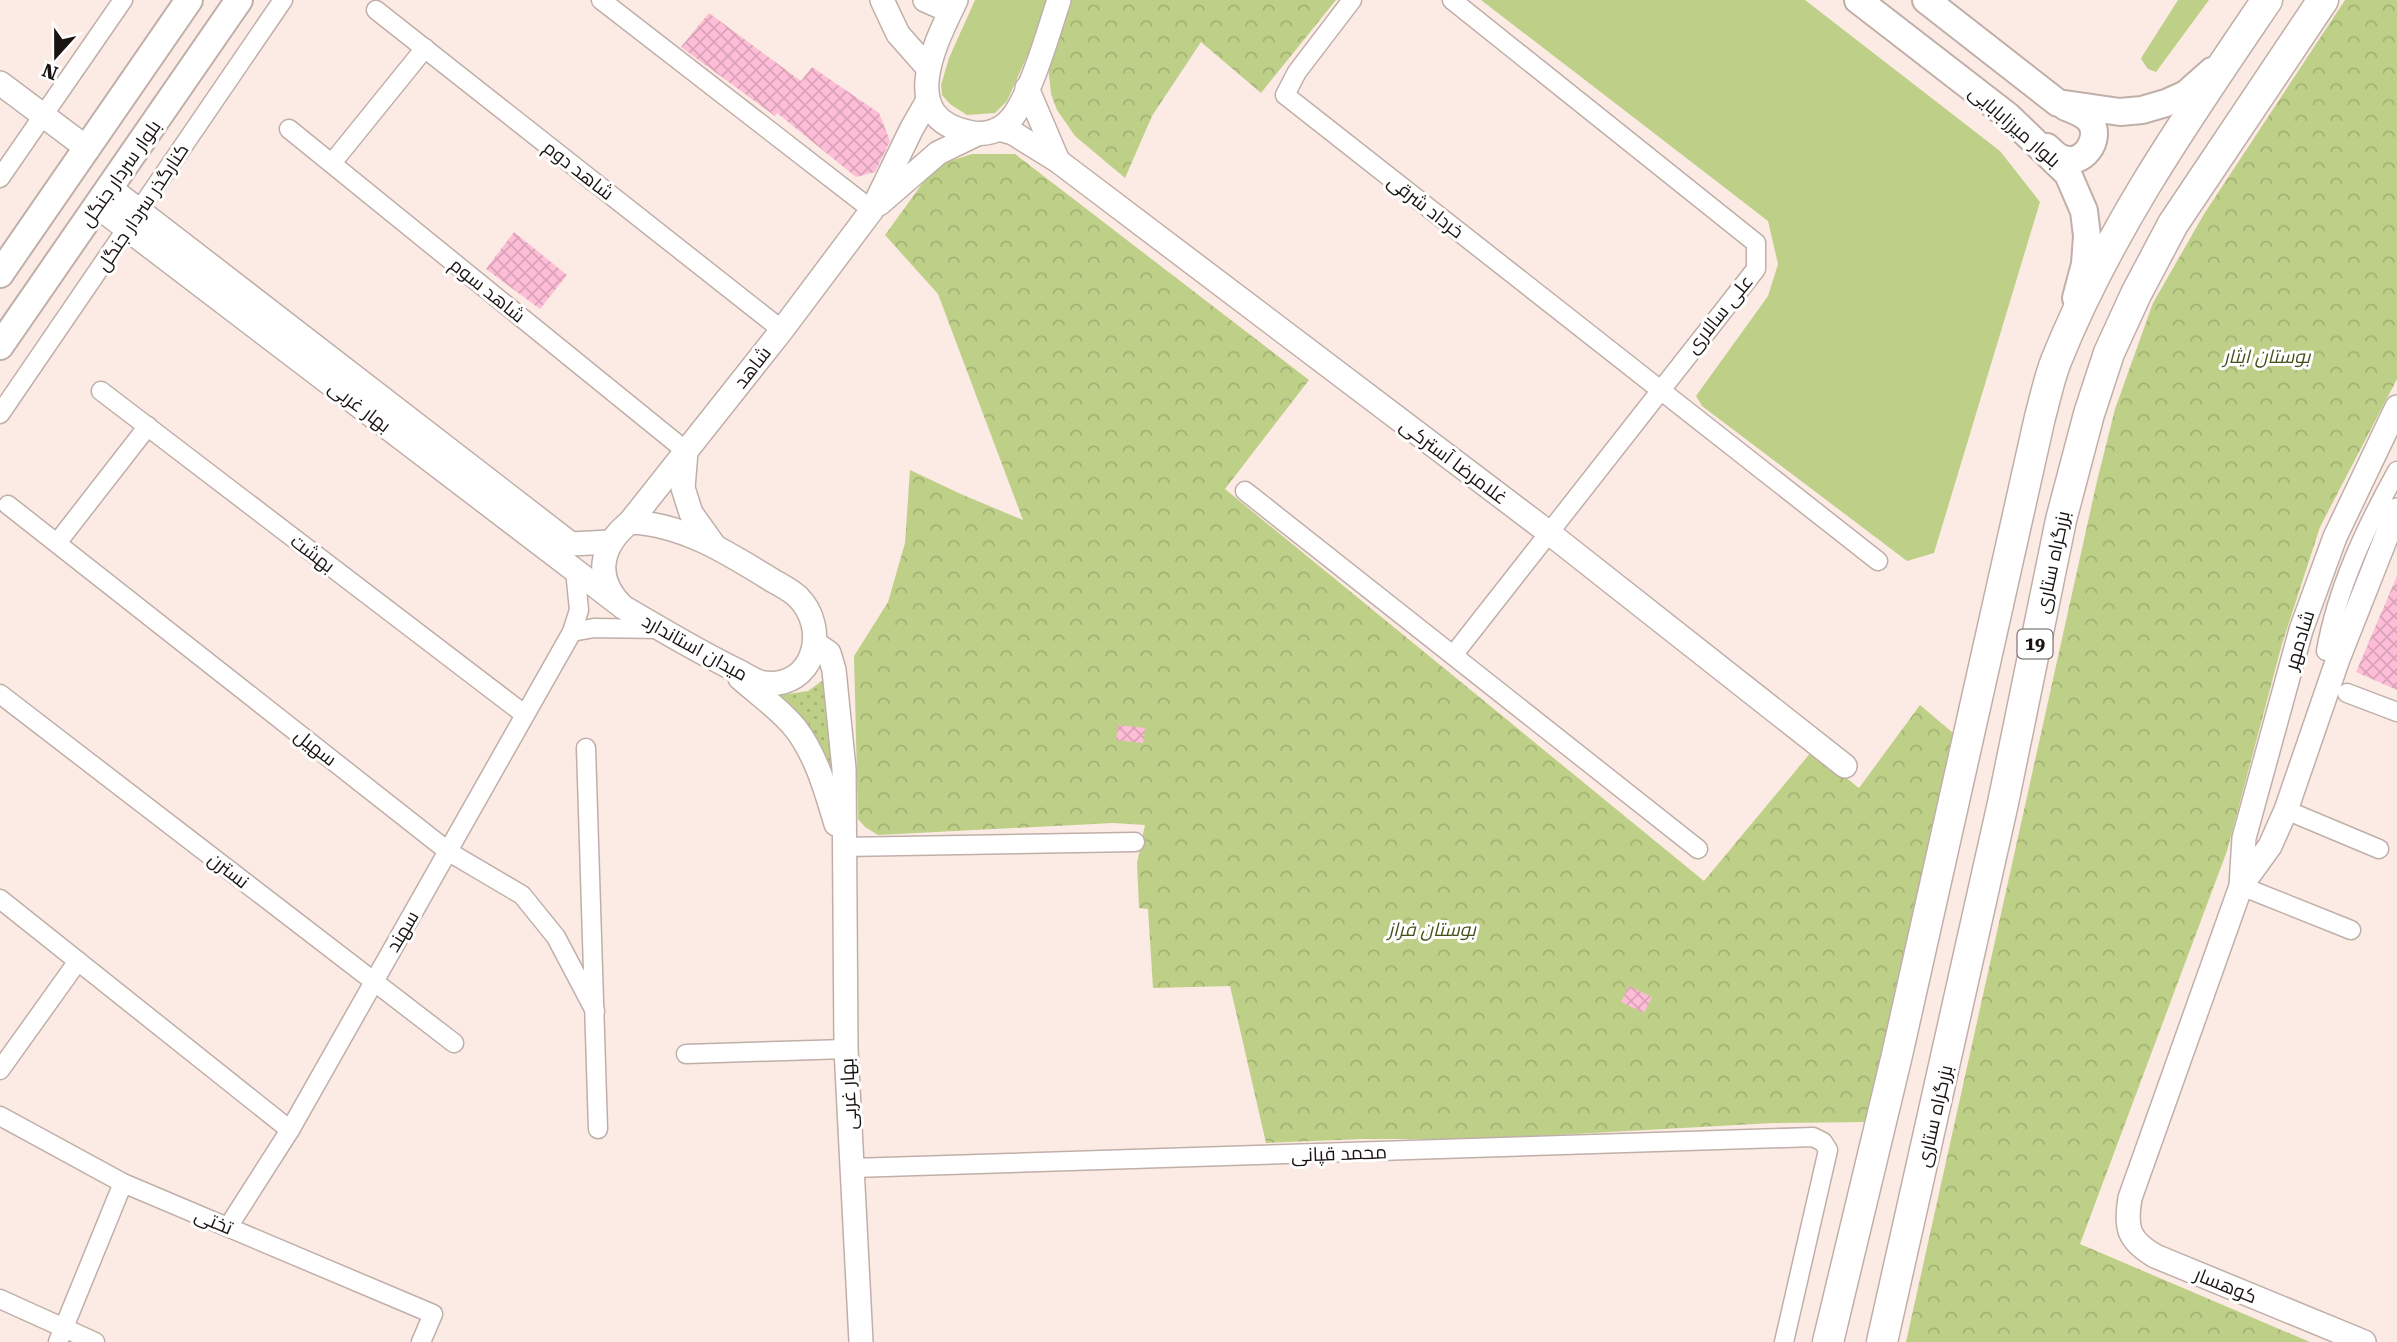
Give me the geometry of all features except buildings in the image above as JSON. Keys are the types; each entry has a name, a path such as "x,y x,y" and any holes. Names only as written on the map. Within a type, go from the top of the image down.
{"highway":[{"name":"19","path":"1828,1342 1897,1055 2040,417 2056,363 2111,245 2134,204 2267,0"},
{"name":"بزرگراه ستاری","path":"1882,1342 2003,803 2061,520 2089,414 2109,353 2173,224 2323,0"}],"main road":[{"name":"بلوار سردار جنگل","path":"0,274 189,0"},
{"name":"بلوار سردار جنگل","path":"0,346 239,0"},
{"name":"بلوار میرزابابایی","path":"1858,0 2008,116 2068,174 2084,211 2087,236 2085,264 2066,340"},
{"path":"1926,0 2059,103 2089,118 2094,134 2090,149 2077,158 2061,159 2008,116"},
{"path":"2059,103 2120,112 2142,110 2186,94 2229,56"}],"street":[{"path":"0,178 122,0"},
{"name":"کنارگذر سردار جنگل","path":"0,414 283,0"},
{"path":"601,0 872,210"},
{"path":"882,0 898,34 928,68"},
{"path":"925,0 953,6 928,68 927,102"},
{"path":"987,132 1011,119 1027,88 1059,0"},
{"name":"خرداد شرقی","path":"1352,0 1297,72 1285,95 1659,390"},
{"name":"علی سالاری","path":"1451,0 1756,243 1756,269 1454,654"},
{"name":"شاهد دوم","path":"376,10 782,330"},
{"path":"332,163 425,48"},
{"path":"0,83 88,149"},
{"path":"1027,88 1058,161"},
{"name":"شاهد","path":"630,522 782,330 872,210 927,102"},
{"name":"غلامرضا آسترکی","path":"927,102 935,116 959,131 1013,133 1058,161 1548,532 1845,766"},
{"name":"شاهد سوم","path":"289,129 687,451"},
{"name":"شاهد","path":"872,210 938,153 987,132"},
{"name":"بهار غربی","path":"103,197 571,544 611,542"},
{"name":"بهار غربی","path":"133,219 623,607"},
{"path":"1659,390 1878,561"},
{"name":"بهشت","path":"101,391 524,714"},
{"name":"شادمهر","path":"2130,1198 2241,886 2244,838 2301,630 2334,537 2397,407"},
{"path":"57,543 148,426"},
{"path":"687,451 683,488 691,513 713,544"},
{"path":"2326,651 2336,606 2353,562 2379,503 2397,471"},
{"path":"1245,491 1699,849"},
{"name":"سهیل","path":"8,505 449,852 522,895 556,937 595,1011"},
{"name":"شادمهر","path":"2241,886 2270,846 2286,810 2338,659 2397,510"},
{"path":"611,542 630,522 660,526 713,544 799,597 808,613 816,644 829,653 834,670 844,769 843,847"},
{"name":"میدان استاندارد","path":"611,542 604,564 605,580 612,596 623,607 726,666 762,683 779,682 796,676 809,663 816,644"},
{"path":"575,569 579,610 572,632 594,628 661,629"},
{"name":"سهند","path":"228,1227 290,1130 572,632"},
{"path":"726,666 794,727 807,746 819,770 843,847"},
{"path":"2347,692 2397,712"},
{"name":"نسترن","path":"1,697 454,1043"},
{"path":"586,748 598,1129"},
{"path":"2286,810 2379,849"},
{"path":"843,847 1135,842"},
{"name":"بهار غربی","path":"843,847 846,1049 861,1342"},
{"path":"2241,886 2351,930"},
{"path":"0,899 290,1130"},
{"path":"0,1070 78,961"},
{"path":"686,1054 846,1049"},
{"name":"تختی","path":"0,1116 123,1183 433,1314 421,1342"},
{"name":"محمد قپانی","path":"853,1168 1813,1137 1823,1142 1828,1150 1784,1342"},
{"path":"61,1335 123,1183"},
{"name":"کوهسار","path":"2130,1198 2127,1217 2130,1234 2139,1247 2364,1342"},
{"path":"0,1298 61,1335 94,1342"}],"green space":[{"path":"975,0 1049,0 1046,14 1007,101 995,113 967,115 942,95 941,85 949,58"},
{"path":"1067,0 1336,0 1261,93 1201,42 1152,116 1125,178 1075,136 1057,110 1051,94 1047,57"},
{"path":"1481,0 1805,0 2000,151 2040,202 1934,553 1907,561 1702,406 1696,396 1768,296 1778,264 1768,221"},
{"path":"2178,0 2209,0 2156,72 2148,69 2141,59"},
{"name":"بوستان ایثار","path":"2345,0 2397,0 2397,379 2320,527 2282,644 2227,851 2080,1244 2310,1342 1906,1342 2115,409 2153,303 2204,214"},
{"name":"بوستان فراز","path":"972,154 1015,154 1309,380 1225,489 1704,881 1812,751 1859,788 1920,705 1953,733 1867,1122 1773,1123 1482,1139 1362,1139 1266,1143 1230,986 1153,988 1148,909 1139,908 1137,863 1145,825 1113,823 878,835 865,827 858,819 854,656 888,602 905,543 910,470 1023,520 938,294 885,235 935,166"},
{"path":"830,675 839,806 774,696 808,691"}]}
